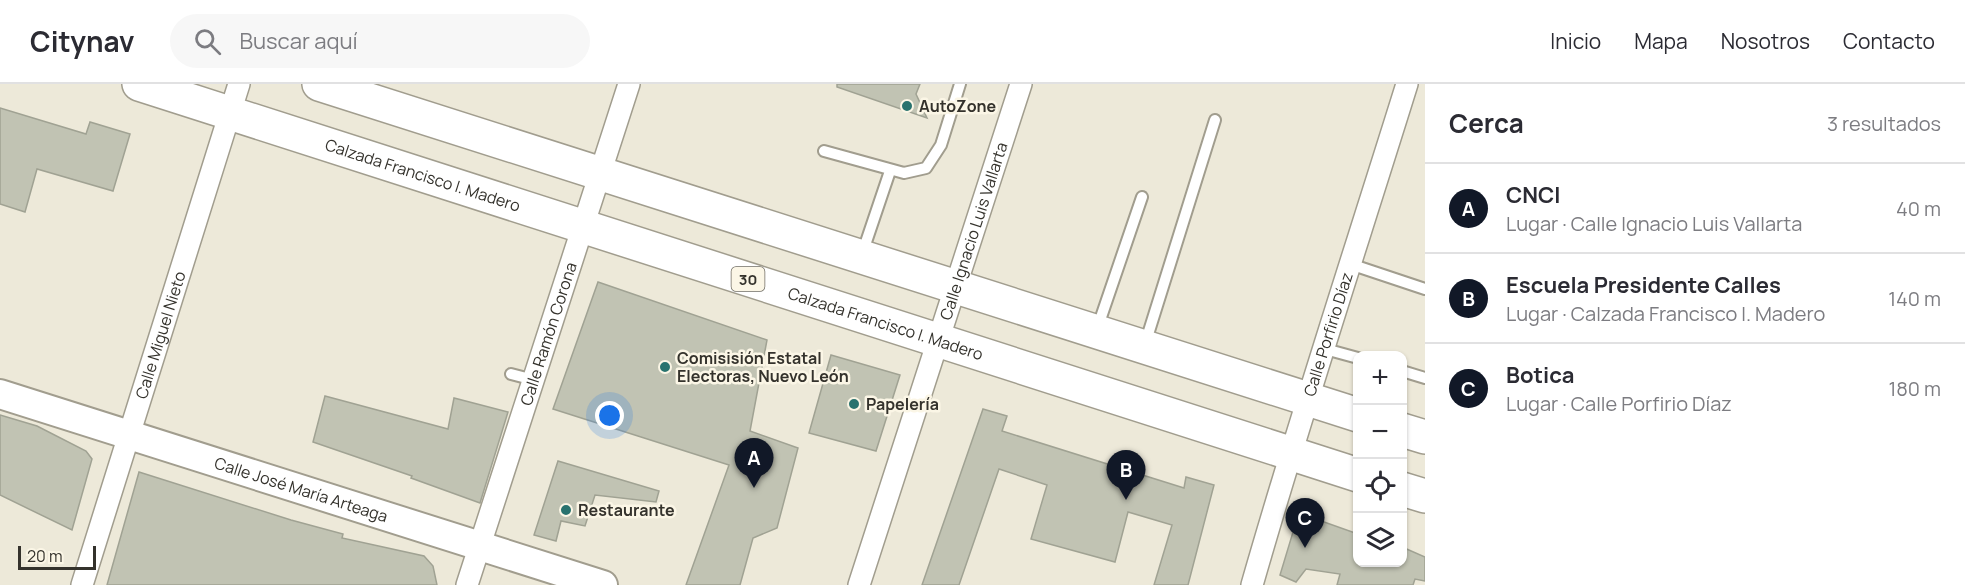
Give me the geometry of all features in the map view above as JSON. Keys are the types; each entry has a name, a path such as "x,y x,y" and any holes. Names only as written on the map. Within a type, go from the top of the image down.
{"main road":[{"name":"Calzada Francisco I. Madero","path":"139,84 234,98 583,226 1353,472"},
{"path":"319,84 1353,413"},
{"path":"1407,491 1425,496"}],"street":[{"name":"Calle Ramón Corona","path":"467,585 629,84"},
{"name":"Calle Ignacio Luis Vallarta","path":"859,585 1021,84"},
{"name":"Calle Porfirio Díaz","path":"1252,585 1290,453 1325,349 1407,84"},
{"name":"Calle Miguel Nieto","path":"82,585 234,98"},
{"name":"Calle José María Arteaga","path":"0,394 603,585"}],"lane":[{"path":"824,151 890,171 916,172 926,168 934,159 960,84"},
{"path":"1144,347 1215,120"},
{"path":"861,257 890,171"},
{"path":"1096,332 1142,197"},
{"path":"1350,264 1425,289"},
{"path":"1325,349 1353,357"},
{"path":"1407,373 1425,378"},
{"path":"511,374 534,380"}],"building":[{"name":"AutoZone","path":"837,84 920,84 916,94 927,118 837,87"},
{"path":"0,108 86,134 90,122 130,134 113,191 37,169 25,212 0,204"},
{"name":"Comisisión Estatal Electoras, Nuevo León","path":"598,282 767,340 750,431 798,448 777,528 753,538 740,585 686,585 729,465 553,409"},
{"name":"Papelería","path":"831,355 900,375 876,451 809,433"},
{"path":"325,396 448,429 454,398 508,412 480,503 411,478 412,476 313,442"},
{"path":"983,409 1007,416 1002,431 1184,488 1186,477 1214,485 1188,585 1154,585 1172,525 1128,512 1115,562 1031,539 1047,485 999,469 959,585 922,585"},
{"path":"0,415 37,426 86,451 92,459 72,530 0,495"},
{"name":"Restaurante","path":"558,461 659,491 656,502 595,495 585,526 561,521 556,541 534,535"},
{"path":"139,472 343,534 342,538 424,556 433,566 437,585 107,585"},
{"path":"1310,517 1353,532 1353,567 1407,567 1407,549 1425,557 1425,581 1415,579 1413,585 1337,585 1340,574 1306,569 1296,582 1280,575 1293,532 1306,534"}],"place":[{"name":"AutoZone","path":"907,106"},
{"name":"Comisisión Estatal Electoras, Nuevo León","path":"665,367"},
{"name":"Papelería","path":"854,404"},
{"name":"CNCI","path":"754,488"},
{"name":"Escuela Presidente Calles","path":"1126,500"},
{"name":"Restaurante","path":"566,510"},
{"name":"Botica","path":"1305,548"}]}
